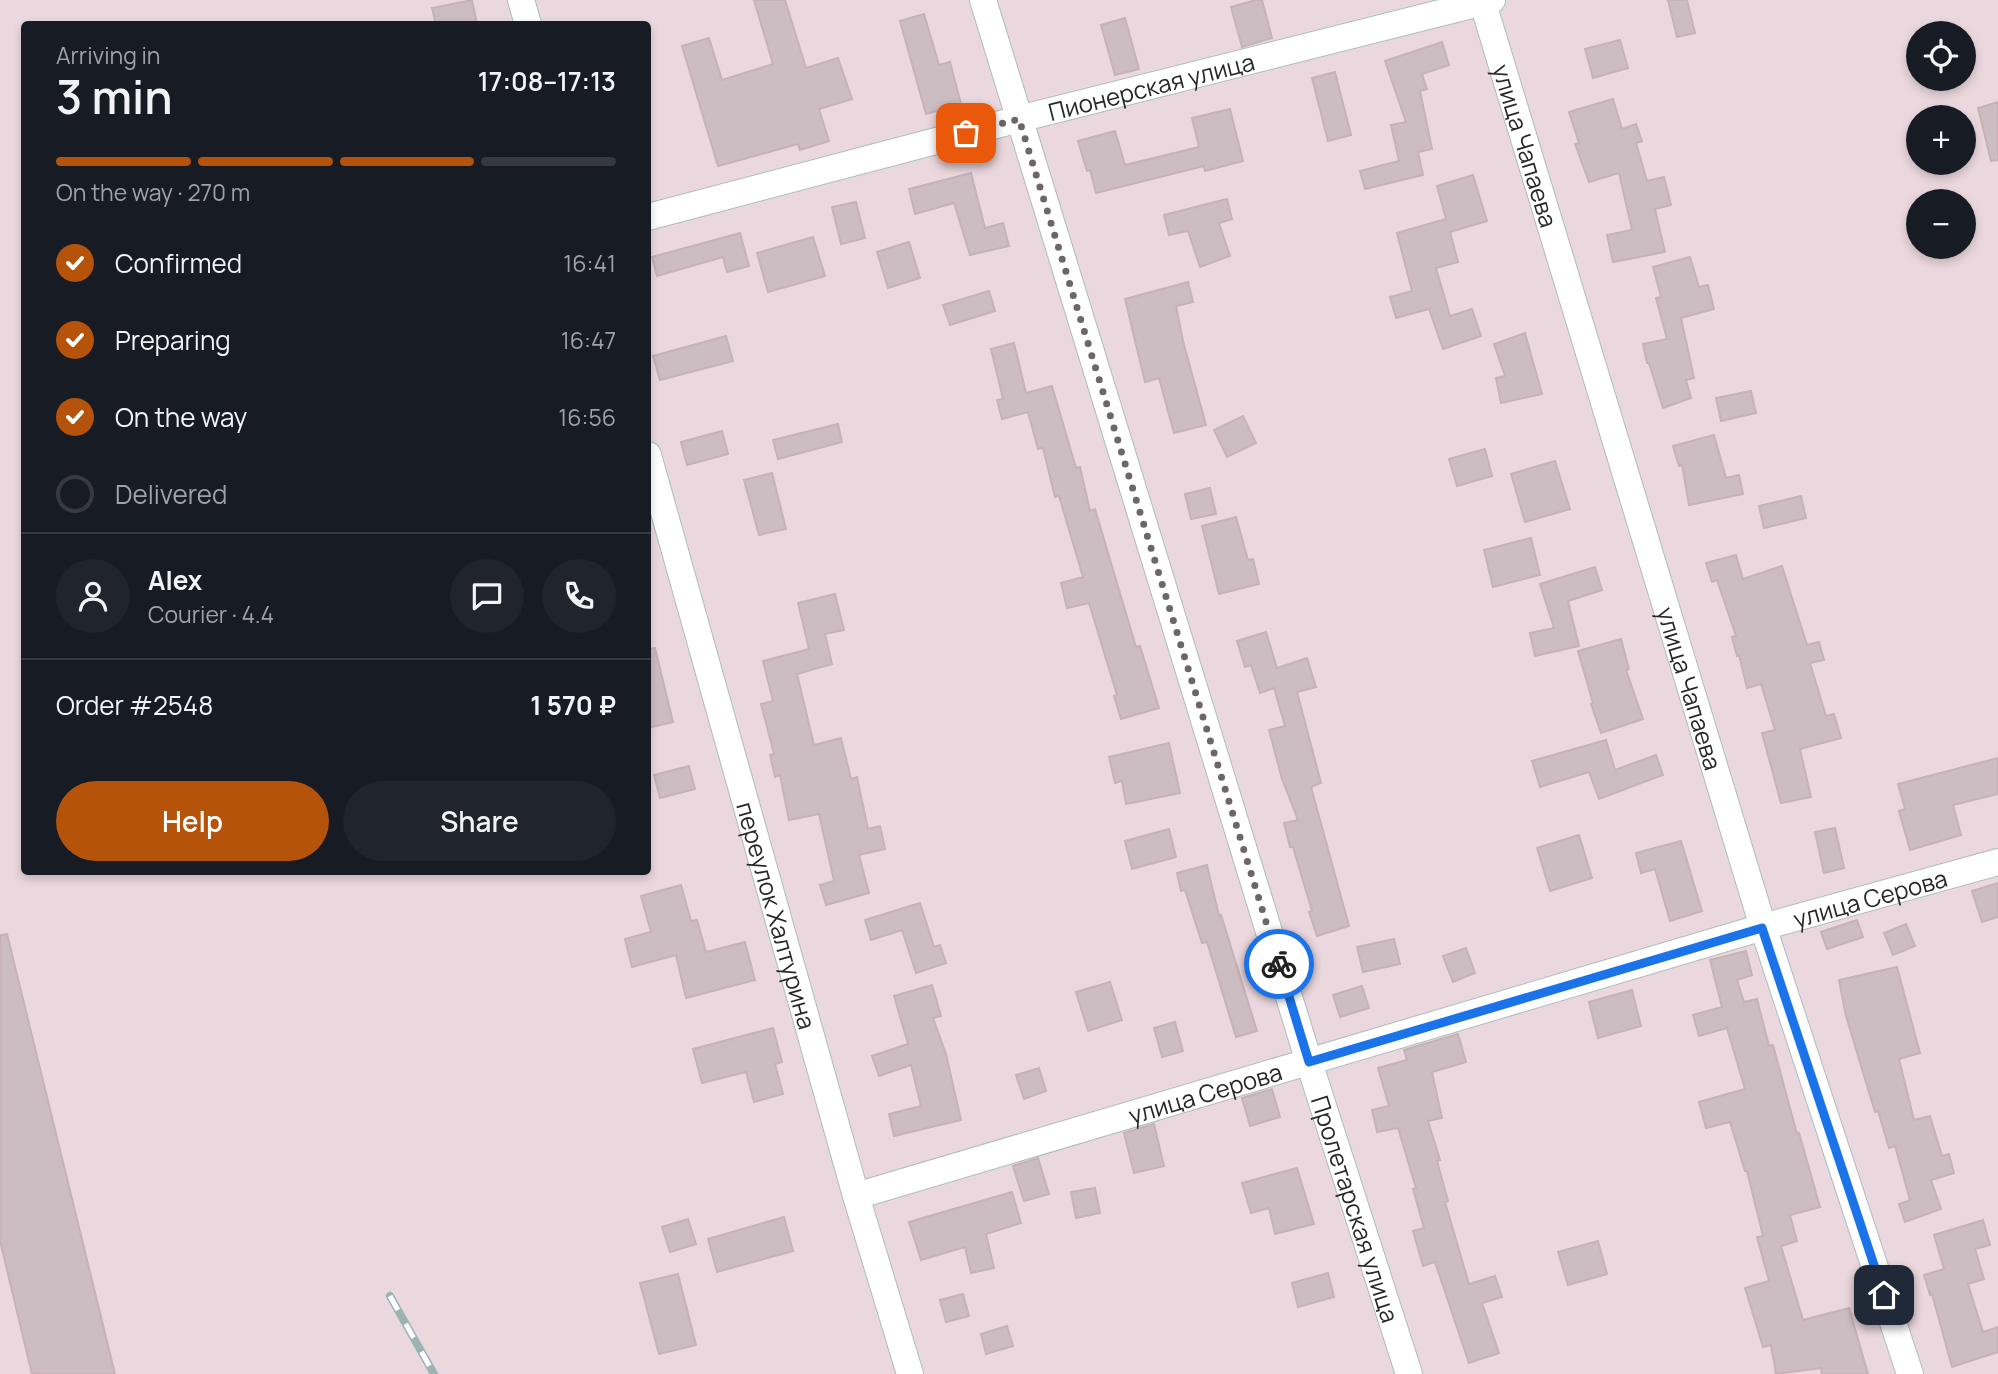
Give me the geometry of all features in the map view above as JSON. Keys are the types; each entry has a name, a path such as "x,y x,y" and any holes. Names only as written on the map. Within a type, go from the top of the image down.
{"street":[{"path":"521,0 527,21"},
{"name":"Пролетарская улица","path":"983,0 1309,1062 1409,1374"},
{"name":"Пионерская улица","path":"651,216 1019,119 1486,1"},
{"name":"улица Чапаева","path":"1486,1 1762,928 1910,1374"},
{"name":"переулок Халтурина","path":"651,466 856,1196 910,1374"},
{"name":"улица Серова","path":"856,1196 1762,928 1998,862"}],"building":[{"path":"472,0 476,21 435,21 432,8"},
{"path":"754,0 785,0 806,68 838,58 852,99 819,109 829,141 800,150 798,144 718,166 682,46 709,38 722,80 773,64"},
{"path":"1262,0 1272,38 1242,47 1231,7"},
{"path":"1668,0 1687,0 1695,33 1677,37"},
{"path":"924,14 939,65 950,62 961,104 926,114 900,21"},
{"path":"1125,18 1139,69 1115,75 1101,25"},
{"path":"1620,40 1628,68 1593,78 1585,49"},
{"path":"1442,42 1449,65 1422,74 1427,89 1420,91 1432,149 1418,152 1423,175 1365,189 1360,171 1399,161 1391,125 1406,122 1385,61"},
{"path":"1335,72 1351,135 1328,141 1312,78"},
{"path":"1613,99 1622,129 1636,124 1642,141 1636,143 1647,181 1664,177 1671,205 1655,209 1665,252 1613,262 1607,235 1632,230 1619,173 1589,182 1575,144 1579,143 1569,112"},
{"path":"1998,102 1998,160 1991,161 1978,108"},
{"path":"1230,109 1243,161 1205,171 1204,166 1096,193 1078,141 1115,131 1125,165 1199,147 1192,118"},
{"path":"971,173 985,228 1003,223 1009,246 970,255 954,203 915,214 909,189"},
{"path":"1473,175 1487,221 1450,232 1458,262 1436,268 1450,316 1472,309 1481,336 1443,349 1429,309 1396,318 1390,297 1412,291 1397,233 1446,219 1437,186"},
{"path":"1227,199 1232,219 1219,223 1230,256 1200,267 1188,231 1169,235 1164,215"},
{"path":"856,202 865,238 841,244 832,207"},
{"path":"740,233 749,266 727,272 723,257 657,276 652,257"},
{"path":"813,237 825,276 768,292 757,253"},
{"path":"909,242 920,278 888,288 877,252"},
{"path":"1690,257 1699,287 1708,285 1714,309 1681,318 1694,378 1686,380 1691,398 1663,408 1643,344 1667,339 1656,298 1661,297 1653,267"},
{"path":"1188,282 1193,302 1176,306 1206,425 1174,433 1159,378 1145,382 1125,299"},
{"path":"989,291 995,311 950,325 943,305"},
{"path":"1525,333 1542,394 1501,403 1496,378 1505,376 1494,344"},
{"path":"726,336 733,361 660,380 653,356"},
{"path":"1014,343 1026,393 1052,386 1076,468 1080,467 1090,511 1095,509 1136,647 1140,646 1159,708 1121,719 1114,696 1117,695 1089,603 1067,608 1061,583 1083,577 1059,496 1055,497 1043,448 1038,449 1028,412 1002,419 997,400 1003,399 991,349"},
{"path":"1751,391 1756,413 1721,421 1716,398"},
{"path":"1243,416 1256,443 1227,457 1214,430"},
{"path":"838,424 842,442 778,459 773,440"},
{"path":"722,431 728,454 687,465 681,442"},
{"path":"1714,435 1726,478 1739,475 1743,494 1689,505 1682,465 1679,466 1673,446"},
{"path":"1485,449 1492,476 1457,486 1449,459"},
{"path":"1555,461 1570,509 1525,522 1511,474"},
{"path":"772,473 786,529 759,535 744,480"},
{"path":"1210,488 1216,514 1191,519 1185,494"},
{"path":"1801,496 1806,518 1764,528 1759,506"},
{"path":"1236,517 1248,560 1253,559 1259,584 1219,594 1202,526"},
{"path":"1531,538 1540,575 1493,587 1484,550"},
{"path":"1736,555 1743,579 1782,566 1807,645 1819,642 1824,660 1810,663 1826,716 1834,714 1841,738 1800,749 1811,797 1781,803 1762,733 1775,730 1761,684 1747,688 1732,637 1736,636 1717,580 1712,582 1706,563"},
{"path":"1595,567 1602,590 1568,601 1579,646 1535,656 1530,633 1554,628 1540,584"},
{"path":"835,594 844,630 825,634 832,664 797,674 814,745 841,738 851,779 857,777 868,829 880,826 885,849 859,855 869,893 826,905 820,885 834,881 819,814 789,820 780,775 775,777 770,755 774,754 761,704 773,701 763,661 809,649 798,603"},
{"path":"1266,632 1277,668 1307,658 1316,687 1297,692 1321,783 1311,787 1349,926 1317,936 1309,912 1312,911 1284,823 1298,820 1282,779 1269,730 1285,726 1274,688 1260,693 1251,665 1245,667 1237,641"},
{"path":"1621,639 1629,669 1626,670 1643,719 1601,733 1578,651"},
{"path":"655,648 673,722 651,727 651,649"},
{"path":"1606,740 1615,770 1656,755 1663,775 1599,799 1589,772 1540,787 1532,761"},
{"path":"1169,743 1180,793 1126,804 1122,781 1115,783 1109,757"},
{"path":"1998,758 1998,794 1953,805 1961,835 1910,850 1899,811 1905,809 1898,784"},
{"path":"689,766 695,789 660,798 654,775"},
{"path":"1835,828 1844,868 1824,873 1815,832"},
{"path":"1169,829 1176,857 1132,869 1125,841"},
{"path":"1579,835 1592,878 1550,891 1537,848"},
{"path":"1681,841 1702,911 1670,921 1655,869 1641,873 1636,853"},
{"path":"1207,865 1219,916 1221,915 1257,1031 1236,1037 1207,942 1202,943 1185,890 1181,891 1177,873"},
{"path":"1998,883 1998,917 1982,922 1972,891"},
{"path":"681,885 691,921 697,920 706,952 745,942 755,980 686,998 676,955 632,967 625,939 651,932 641,896"},
{"path":"920,903 934,947 940,945 946,963 916,973 902,930 871,940 865,920"},
{"path":"1857,920 1863,937 1827,949 1821,932"},
{"path":"1906,924 1915,946 1893,955 1884,933"},
{"path":"7,934 115,1374 32,1374 0,1241 0,935"},
{"path":"1394,939 1400,964 1363,972 1357,947"},
{"path":"1466,948 1475,973 1453,982 1443,956"},
{"path":"1746,951 1752,975 1737,980 1744,1002 1757,999 1769,1046 1773,1045 1820,1207 1790,1215 1797,1241 1781,1246 1803,1320 1849,1308 1868,1374 1822,1374 1821,1368 1776,1374 1771,1345 1763,1347 1745,1288 1769,1281 1757,1237 1763,1236 1747,1171 1730,1122 1706,1128 1699,1102 1745,1089 1727,1028 1699,1036 1693,1015 1722,1007 1710,960"},
{"path":"1897,967 1920,1053 1899,1059 1914,1120 1930,1116 1942,1156 1949,1154 1954,1173 1931,1180 1941,1209 1905,1222 1899,1204 1910,1200 1895,1146 1889,1148 1878,1111 1875,1112 1846,1016 1839,980"},
{"path":"1110,982 1122,1020 1088,1031 1076,992"},
{"path":"932,985 941,1016 933,1018 946,1054 961,1120 894,1136 889,1114 921,1106 911,1065 879,1076 872,1056 908,1044 894,996"},
{"path":"1362,986 1369,1008 1340,1017 1333,995"},
{"path":"1632,990 1641,1026 1598,1038 1589,1002"},
{"path":"1175,1022 1183,1051 1162,1057 1154,1028"},
{"path":"773,1028 782,1062 775,1064 783,1094 754,1102 746,1072 702,1083 693,1049"},
{"path":"1458,1034 1466,1062 1432,1072 1442,1118 1428,1121 1440,1160 1437,1161 1448,1201 1445,1202 1469,1284 1495,1276 1502,1297 1482,1303 1499,1353 1469,1363 1435,1262 1423,1266 1413,1231 1424,1228 1413,1189 1416,1188 1398,1128 1377,1132 1372,1110 1389,1106 1378,1068 1407,1060 1404,1050"},
{"path":"1039,1068 1046,1091 1024,1099 1016,1075"},
{"path":"1272,1089 1280,1117 1250,1126 1242,1098"},
{"path":"1154,1124 1164,1166 1134,1173 1124,1133"},
{"path":"1038,1158 1049,1194 1024,1201 1013,1166"},
{"path":"1297,1168 1314,1224 1275,1234 1269,1208 1251,1213 1242,1183"},
{"path":"1095,1188 1100,1213 1076,1218 1071,1192"},
{"path":"1012,1192 1021,1223 986,1234 994,1268 971,1273 965,1247 921,1260 909,1222"},
{"path":"784,1217 793,1251 717,1272 708,1239"},
{"path":"688,1219 696,1244 670,1252 662,1227"},
{"path":"1983,1220 1990,1245 1975,1249 1984,1279 1968,1284 1983,1332 1998,1327 1998,1352 1952,1367 1932,1294 1930,1295 1924,1275 1944,1269 1934,1235"},
{"path":"1598,1241 1607,1274 1568,1285 1558,1252"},
{"path":"1328,1273 1334,1297 1298,1307 1292,1283"},
{"path":"678,1274 696,1345 659,1354 640,1283"},
{"path":"963,1294 969,1316 946,1322 940,1300"},
{"path":"1007,1326 1013,1346 986,1354 981,1334"}],"railway":[{"path":"390,1296 434,1374"}],"way so far":[{"path":"966,133 1019,119 1279,964"}],"route":[{"path":"1279,964 1309,1062 1762,928 1884,1295"}]}
